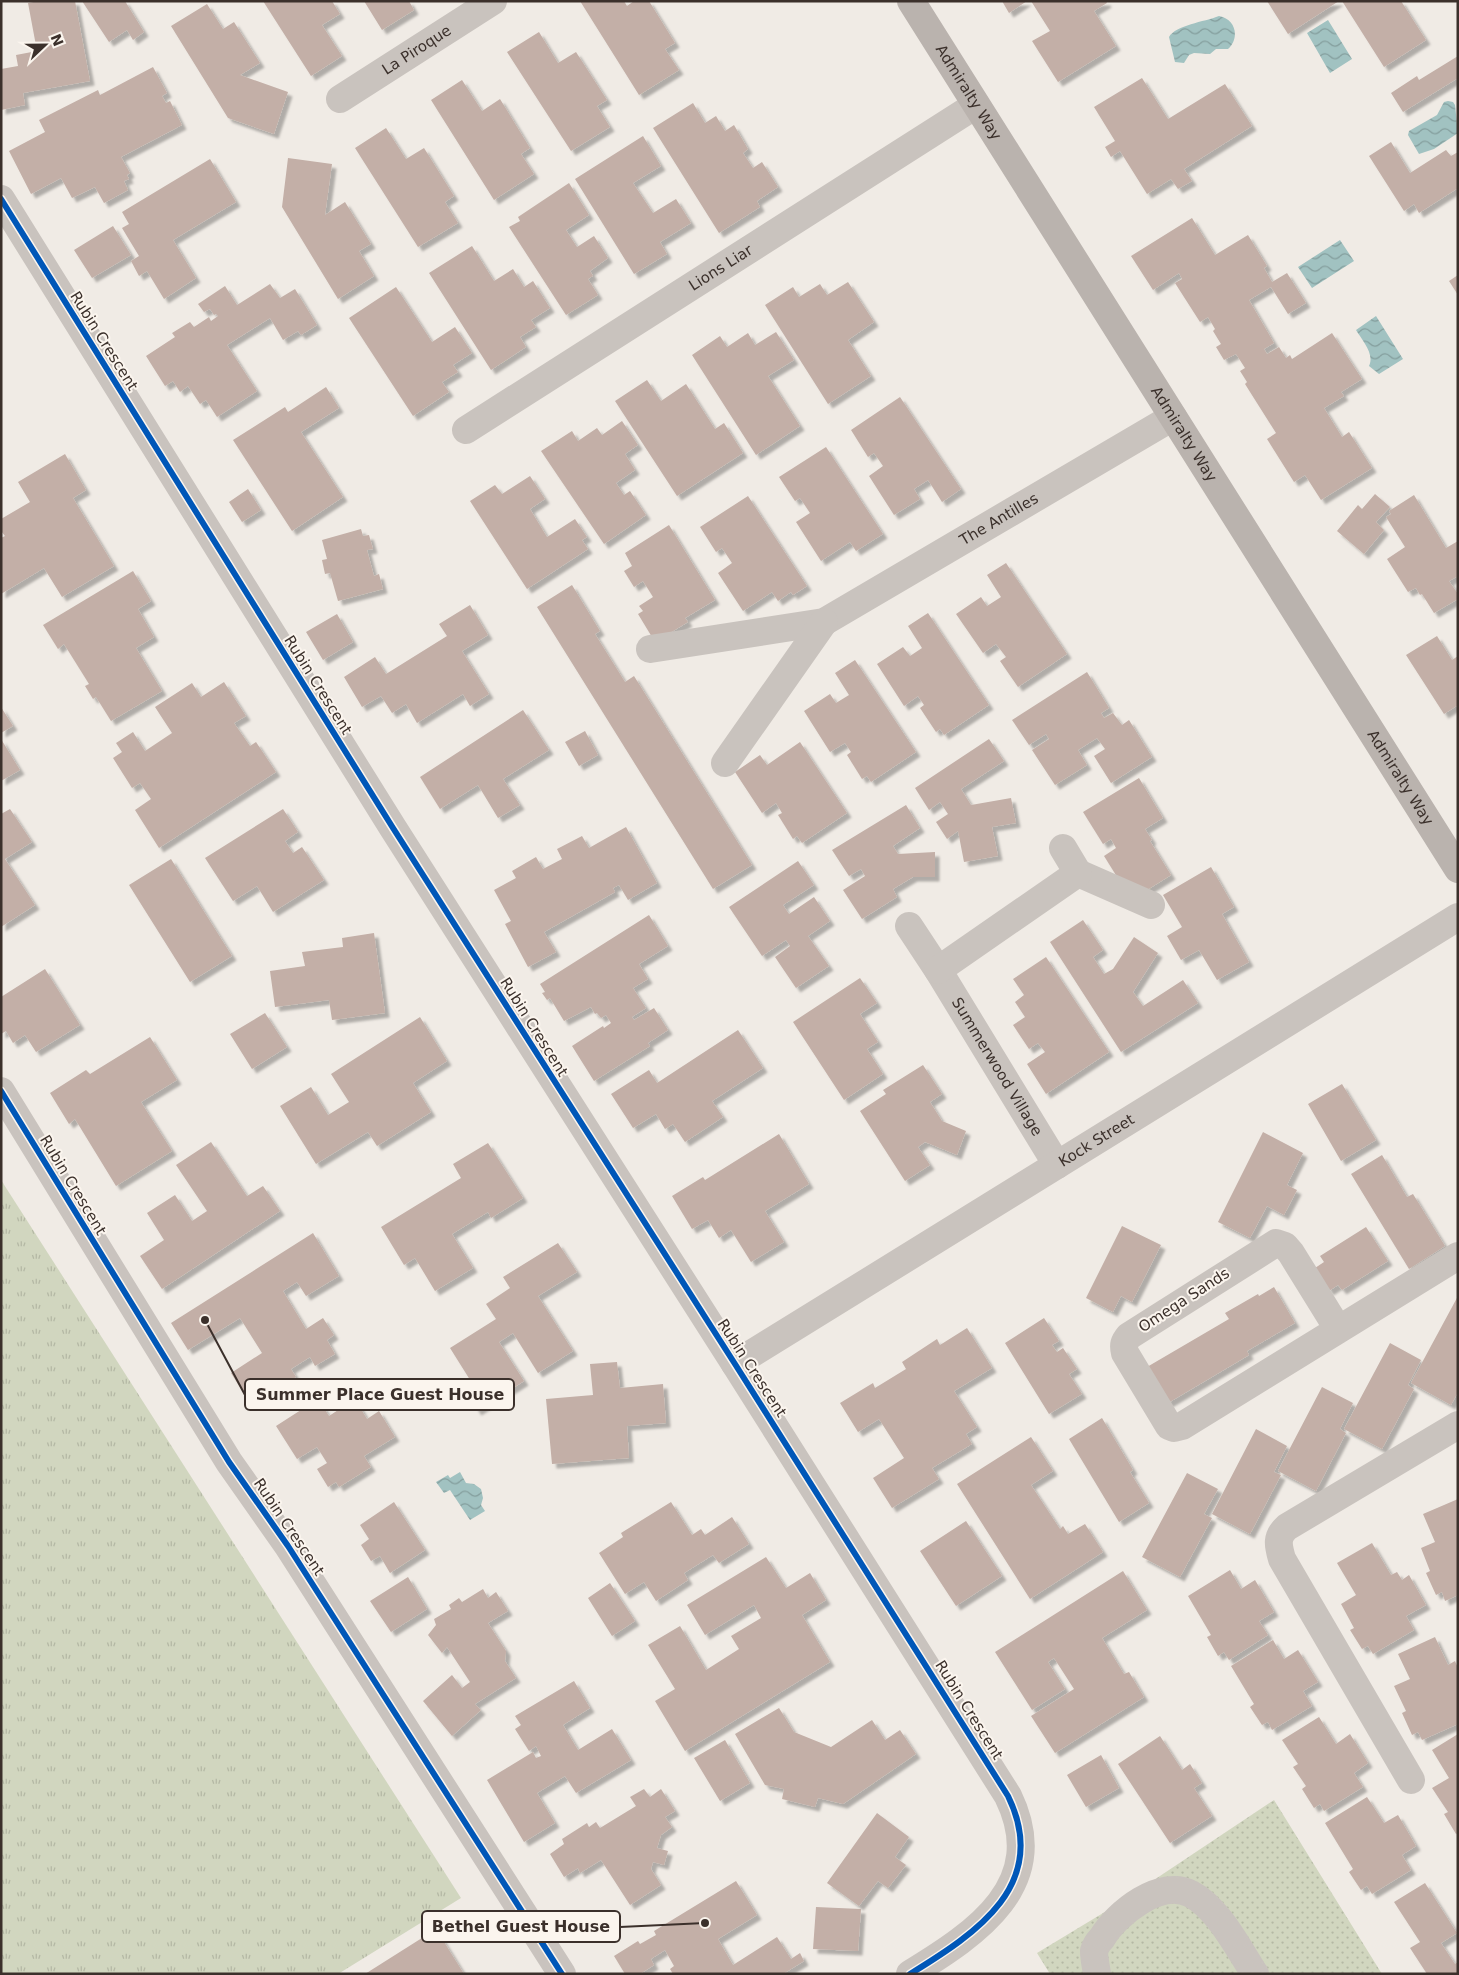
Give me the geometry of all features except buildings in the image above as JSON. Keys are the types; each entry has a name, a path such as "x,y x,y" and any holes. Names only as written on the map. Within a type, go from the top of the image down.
{"main road":[{"name":"Admiralty Way","path":"911,1 1458,869"}],"street":[{"name":"La Piroque","path":"340,99 493,1"},
{"name":"Lions Liar","path":"466,430 976,105"},
{"name":"Rubin Crescent","path":"1,199 392,828 735,1364 1008,1796 1017,1817 1021,1841 1016,1875 1005,1898 978,1928 946,1952 910,1974"},
{"name":"The Antilles","path":"650,650 824,622 1173,417"},
{"name":"The Antilles","path":"725,763 824,622"},
{"path":"1063,848 1078,873 1151,905"},
{"path":"938,970 1078,873"},
{"name":"Kock Street","path":"735,1364 1458,917"},
{"name":"Summerwood Village","path":"909,926 1057,1165"},
{"name":"Rubin Crescent","path":"1,1091 229,1462 303,1570 562,1974"},
{"name":"Omega Sands","path":"1338,1329 1291,1253 1285,1246 1276,1243 1129,1336 1124,1342 1124,1347 1125,1354 1169,1426 1174,1428 1191,1422 1458,1256"},
{"path":"1411,1780 1282,1559 1278,1540 1281,1533 1287,1527 1458,1425"},
{"path":"1097,1974 1094,1950 1108,1928 1124,1911 1154,1894 1173,1889 1190,1893 1204,1904 1224,1925 1255,1974"}],"green space":[{"path":"1,1180 461,1898 338,1974 1,1974"},
{"path":"1274,1800 1382,1974 1050,1974 1037,1953 1118,1904"}],"water":[{"path":"1219,16 1229,21 1234,29 1235,35 1232,45 1228,49 1216,49 1210,54 1194,53 1189,55 1184,63 1175,62 1169,37 1184,27"},
{"path":"1328,20 1352,59 1330,73 1307,33"},
{"path":"1444,102 1453,102 1455,105 1458,133 1434,149 1419,154 1408,135 1409,131 1437,115"},
{"path":"1340,240 1354,261 1312,288 1298,267"},
{"path":"1376,316 1403,359 1379,374 1369,366 1369,352 1356,330"},
{"path":"460,1472 466,1483 474,1484 481,1489 483,1498 481,1505 485,1511 470,1520 450,1490 444,1493 436,1482 448,1475 450,1478"}],"cycle path":[{"path":"1,199 393,828 1008,1796 1019,1827 1020,1855 1014,1880 1000,1903 982,1923 960,1941 910,1974"},
{"path":"1,1091 229,1462 288,1546 562,1974"}],"place":[{"name":"Summer Place Guest House","path":"205,1320"},
{"name":"Bethel Guest House","path":"705,1923"}]}
